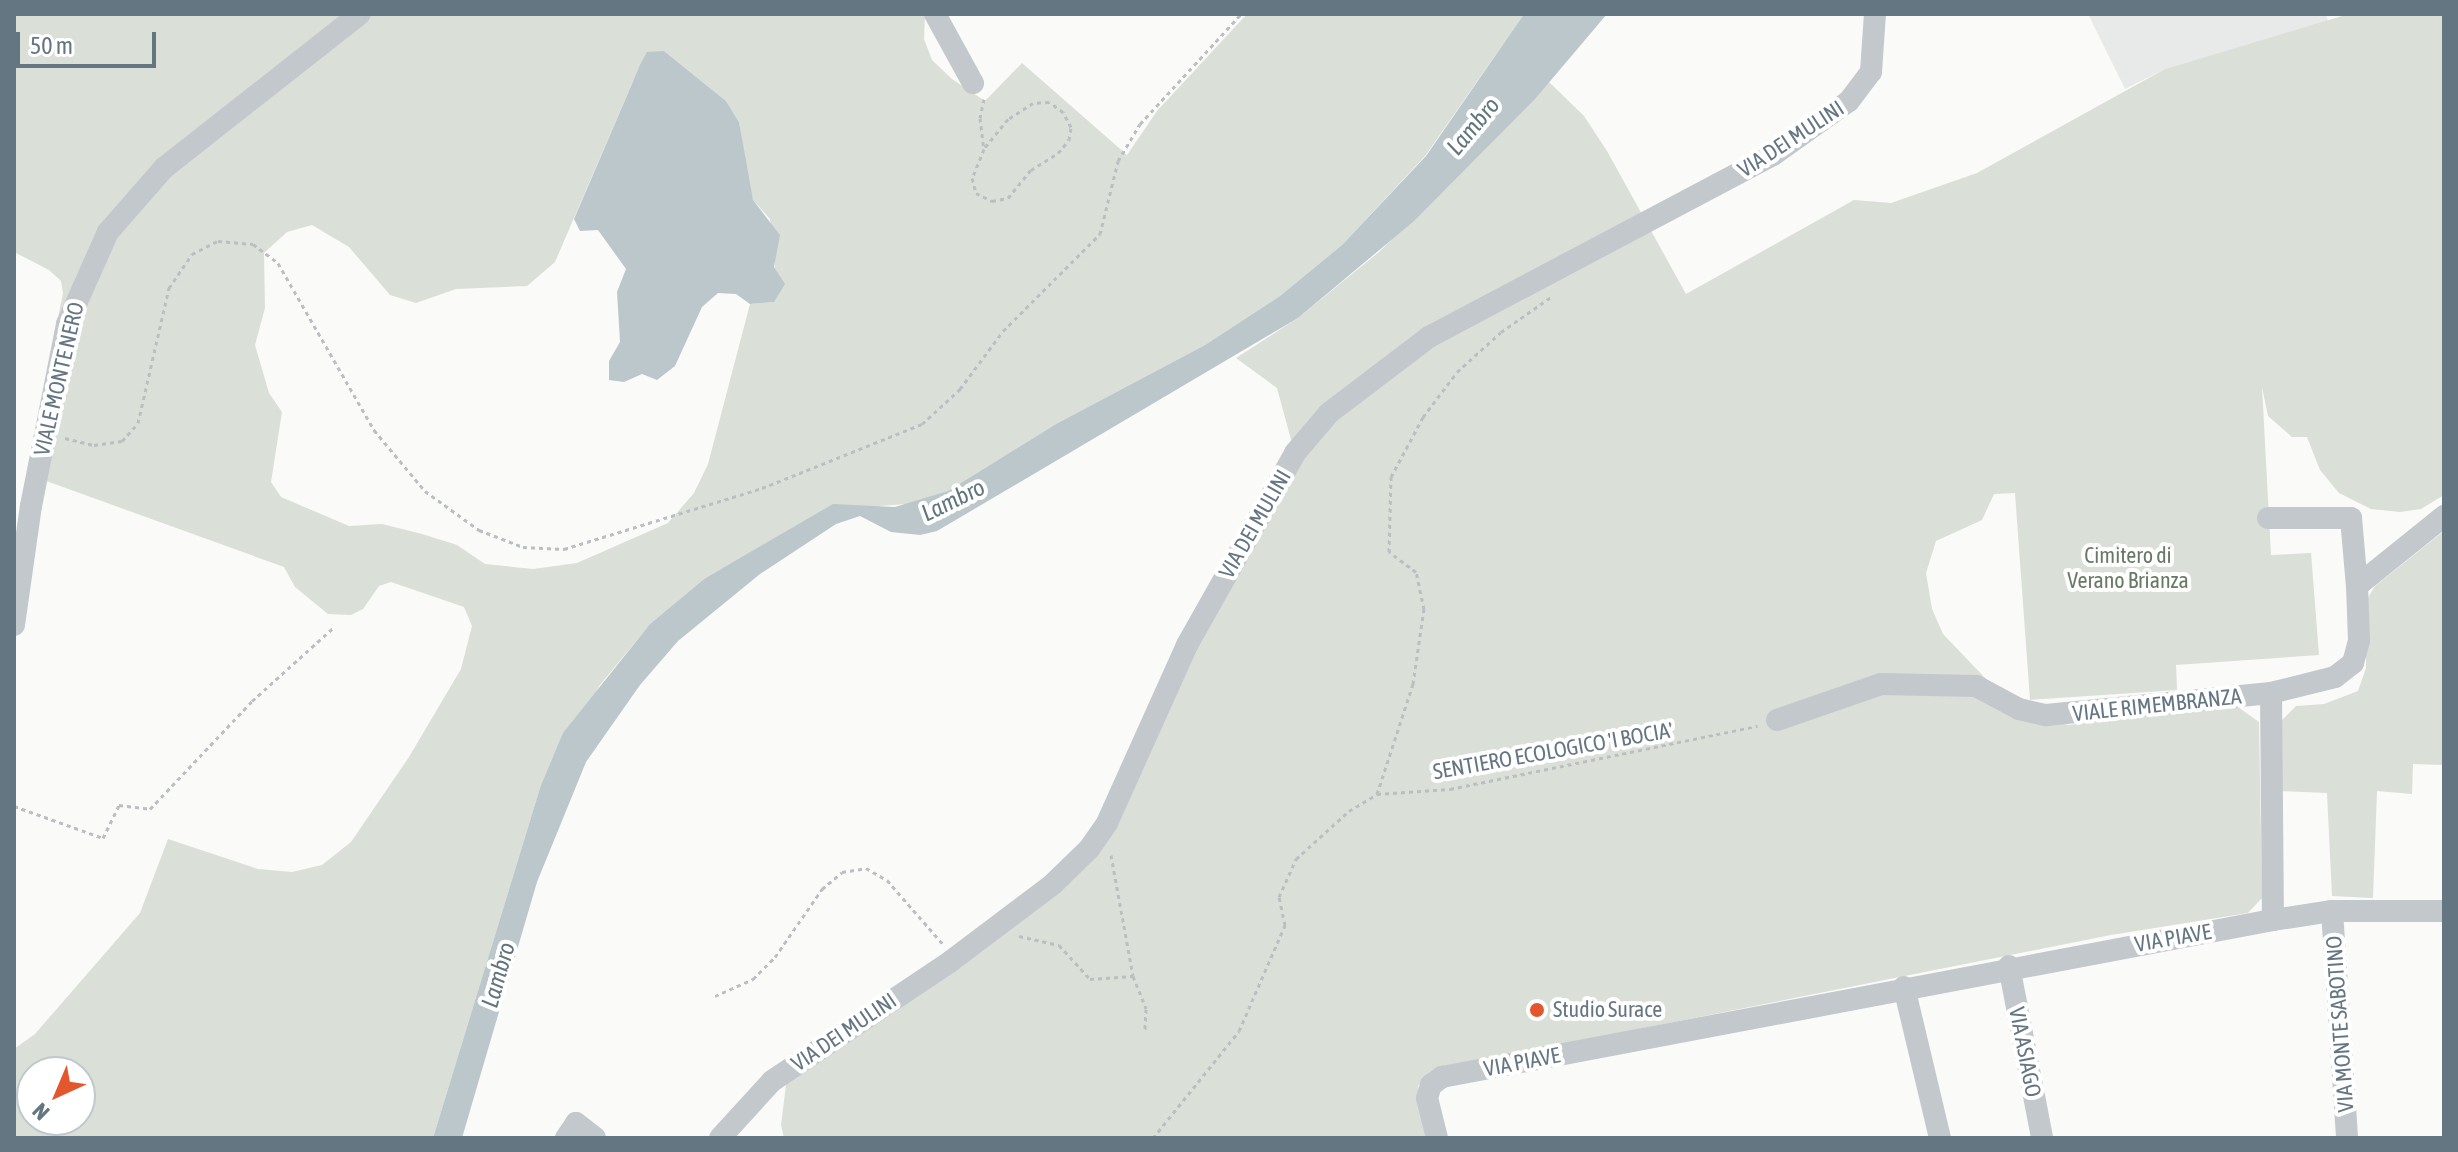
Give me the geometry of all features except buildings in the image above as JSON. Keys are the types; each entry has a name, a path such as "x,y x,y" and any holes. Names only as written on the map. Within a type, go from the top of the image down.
{"street":[{"name":"VIALE MONTE NERO","path":"14,625 22,506 45,432 67,324 88,268 130,202 164,168 360,14"},
{"path":"935,14 973,83"},
{"name":"VIA DEI MULINI","path":"720,1138 772,1081 951,961 1053,884 1107,823 1187,645 1295,453 1329,413 1429,337 1773,155 1849,101 1871,72 1875,14"},
{"path":"2357,586 2444,516"},
{"name":"VIALE RIMEMBRANZA","path":"1777,720 1881,684 1976,686 2019,709 2046,715 2271,693 2335,677 2353,663 2359,640 2351,518 2268,518"},
{"path":"2271,693 2273,920"},
{"name":"VIA PIAVE","path":"1437,1138 1427,1098 1431,1085 1442,1077 2009,966 2273,920 2332,911 2444,911"},
{"name":"VIA MONTE SABOTINO","path":"2332,911 2347,1138"},
{"name":"VIA ASIAGO","path":"2009,966 2042,1138"},
{"path":"1904,987 1940,1138"},
{"path":"566,1138 576,1123 595,1138"}],"path":[{"path":"45,432 94,445 122,441 138,423 169,288 192,254 218,241 253,244 278,263 374,430 425,491 479,530 523,547 564,549 762,488 922,424 960,389 1003,331 1100,234 1118,161 1140,124 1241,14"},
{"path":"973,83 984,99 980,118 984,149 972,178 976,193 992,201 1008,198 1031,170 1058,153 1069,140 1071,127 1063,112 1049,102 1033,103 1008,119 984,149"},
{"path":"1377,794 1413,684 1424,609 1416,572 1389,552 1391,477 1423,417 1457,372 1501,332 1552,297"},
{"path":"14,806 98,839 107,834 119,805 150,809 252,701 332,629"},
{"name":"SENTIERO ECOLOGICO 'I BOCIA'","path":"1153,1138 1239,1031 1285,925 1279,897 1296,859 1318,835 1377,794 1464,786 1734,734 1777,720"},
{"path":"1107,823 1115,894 1133,976 1146,1009 1145,1030"},
{"path":"715,996 753,979 775,957 822,889 842,872 866,868 887,880 937,931 951,961"},
{"path":"997,926 1059,945 1090,979 1133,976"}],"shaded area":[{"path":"2088,14 2326,14 2328,21 2165,69 2125,89"}],"green space":[{"path":"14,14 925,14 924,39 932,60 952,79 985,101 1022,63 1127,155 1157,111 1247,14 1524,14 1425,156 1342,245 1280,296 1205,345 1056,424 948,491 920,503 879,506 791,530 704,579 650,624 600,685 540,788 433,1138 14,1138 14,1049 35,1034 140,913 168,839 258,869 292,872 322,865 351,842 409,757 461,669 472,626 464,607 391,582 379,586 363,609 351,615 328,614 295,587 284,567 27,474 63,293 61,281 49,270 14,252","holes":["664,51 726,101 739,122 753,200 770,219 775,261 774,302 750,304 708,464 694,493 668,523 577,563 533,569 485,564 457,545 382,524 349,526 281,497 271,482 282,412 269,393 255,345 265,308 264,253 287,232 312,225 349,247 390,295 416,303 456,289 527,286 555,262 633,81"]},
{"name":"Cimitero di Verano Brianza","path":"2349,14 2444,14 2444,495 2421,509 2400,512 2371,509 2339,493 2320,470 2307,437 2292,437 2268,416 2262,387 2271,555 2311,553 2319,655 2176,665 2177,690 2030,700 2015,493 1994,494 1982,520 1936,541 1926,573 1932,609 1943,634 1987,680 1883,693 1961,691 1988,700 2012,717 2069,725 2231,702 2259,722 2262,898 2248,913 2111,935 1433,1070 1418,1086 1431,1138 784,1138 781,1125 788,1069 1089,849 1295,454 1277,388 1236,358 1298,318 1379,252 1549,82 1584,116 1607,151 1686,294 1854,200 1891,203 1977,173 2165,69"},
{"path":"2444,531 2444,765 2413,764 2412,794 2377,791 2373,898 2332,896 2327,793 2279,791 2279,723 2296,706 2324,704 2358,691 2366,668 2366,601 2375,586"}],"water":[{"name":"Lambro","path":"1524,14 1607,14 1535,99 1414,221 1298,318 937,531 920,535 891,532 860,516 836,524 760,574 678,641 640,685 586,762 537,882 462,1138 433,1138 540,788 563,733 650,624 704,579 833,504 895,507 948,491 1056,424 1205,345 1280,296 1342,245 1426,156"},
{"path":"664,51 726,101 739,122 753,200 780,235 774,267 785,284 774,302 750,304 736,294 718,293 702,307 675,366 657,380 642,374 624,382 609,380 609,361 620,342 617,292 626,269 598,230 580,231 574,219 640,65 647,52"}],"place":[{"name":"Studio Surace","path":"1537,1010"}]}
